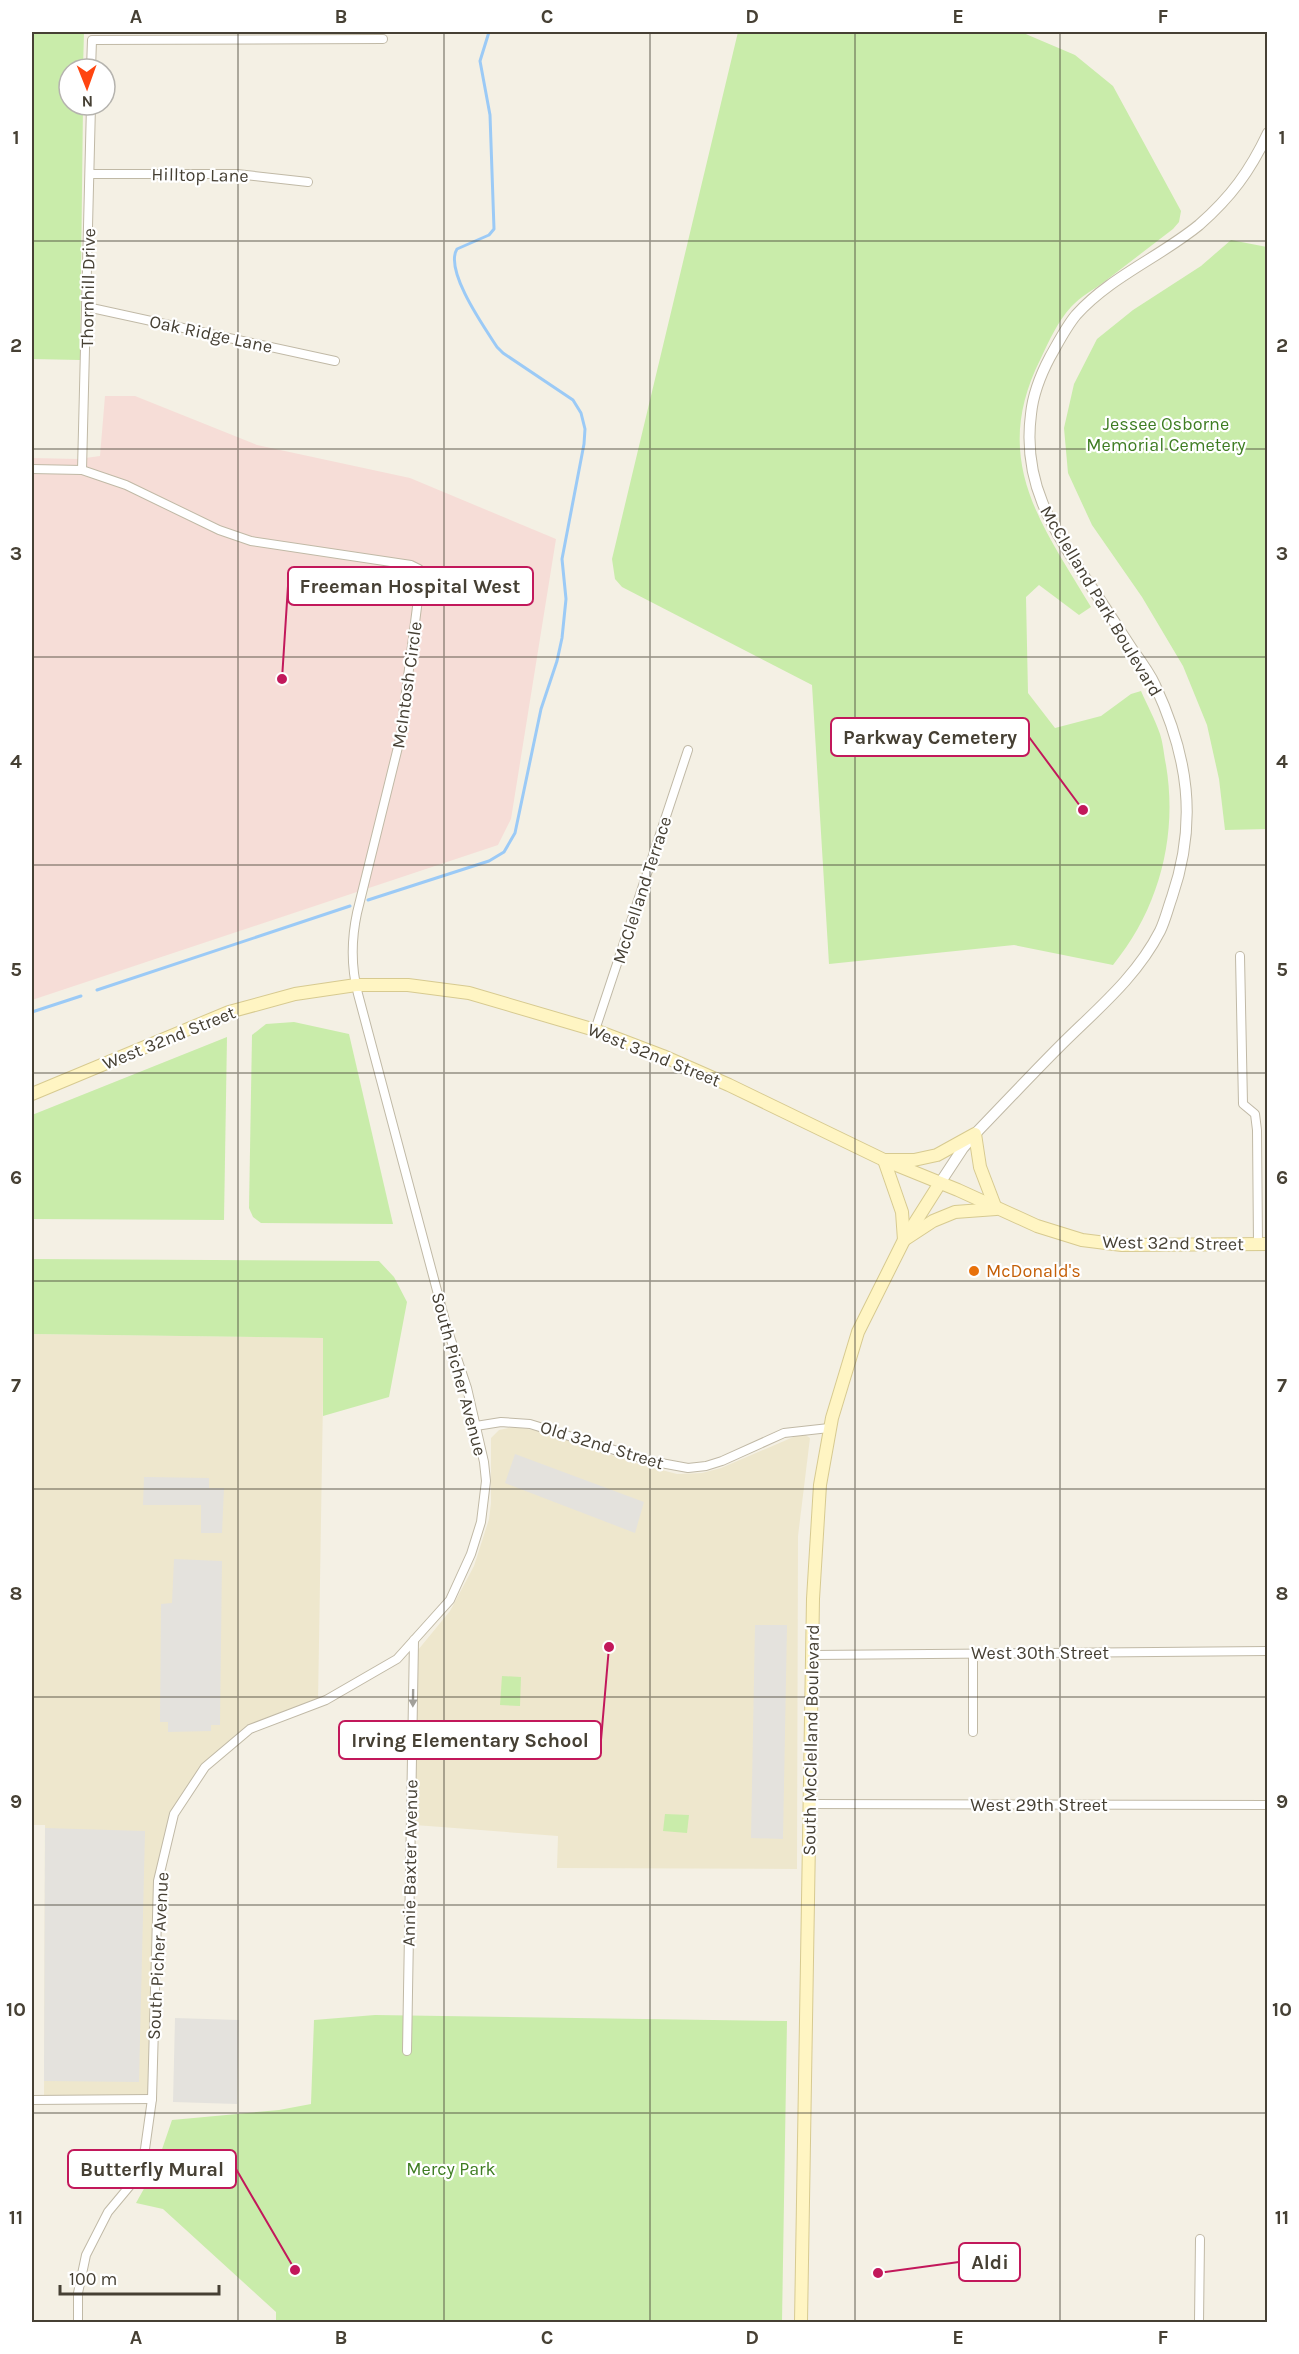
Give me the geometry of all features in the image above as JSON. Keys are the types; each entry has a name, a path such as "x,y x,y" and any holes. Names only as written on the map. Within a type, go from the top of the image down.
{"main road":[{"name":"West 32nd Street","path":"32,1094 229,1012 295,994 356,985 408,985 470,993 595,1030 729,1085 884,1160 996,1209 1037,1226 1082,1240 1122,1245 1263,1245"},
{"path":"975,1134 980,1167 996,1209 955,1212 933,1221 904,1240 902,1212 884,1160 914,1160 937,1155 975,1134"},
{"name":"South McClelland Boulevard","path":"801,2322 813,1655 817,1521 822,1467 830,1428 858,1332 904,1240 940,1183"}],"street":[{"path":"91,57 92,40 383,39"},
{"name":"Thornhill Drive","path":"82,470 91,117"},
{"name":"McClelland Park Boulevard","path":"940,1183 975,1134 1109,999 1145,956 1161,930 1184,853 1188,817 1179,745 1154,682 1061,542 1040,502 1032,472 1029,438 1031,411 1041,375 1076,315 1107,288 1197,226 1223,202 1243,180 1268,133"},
{"name":"Hilltop Lane","path":"90,174 237,174 308,182"},
{"name":"Oak Ridge Lane","path":"87,307 335,361"},
{"name":"McIntosh Circle","path":"32,469 82,470 126,485 219,530 251,541 411,565 418,569 421,576 400,739 390,785 373,842 353,933 356,985"},
{"name":"McClelland Terrace","path":"595,1030 688,750"},
{"path":"1240,956 1243,1104 1255,1114 1263,1245"},
{"name":"South Picher Avenue","path":"78,2322 78,2293 86,2255 108,2212 133,2182 146,2149 152,2099 159,1881 174,1814 205,1767 250,1729 326,1700 397,1659 450,1600 471,1554 478,1529 486,1481 476,1426 467,1388 447,1328 356,985"},
{"name":"Old 32nd Street","path":"476,1426 501,1422 530,1424 650,1461 688,1468 722,1461 784,1432 830,1428"},
{"name":"Annie Baxter Avenue","path":"407,2051 414,1640"},
{"name":"West 30th Street","path":"813,1655 1268,1651"},
{"path":"972,1732 973,1653"},
{"name":"West 29th Street","path":"810,1804 1268,1805"},
{"path":"32,2100 152,2099"},
{"path":"1199,2322 1200,2239"}],"shaded area":[{"path":"105,396 135,396 257,445 410,478 556,539 511,819 498,845 32,1000 32,458 78,459 100,456"},
{"path":"32,1334 324,1338 318,1703 250,1729 205,1767 174,1814 158,1881 152,2099 44,2099 45,1825 32,1825"},
{"path":"514,1427 540,1431 635,1463 677,1474 702,1473 721,1468 798,1435 804,1434 810,1438 798,1536 797,1869 557,1868 558,1836 415,1825 418,1650 450,1611 474,1566 489,1519 491,1438 499,1430"},
{"path":"515,1454 644,1502 635,1533 505,1483"},
{"path":"144,1477 209,1478 209,1488 224,1488 222,1533 201,1533 201,1505 143,1505"},
{"path":"174,1559 222,1561 220,1725 211,1725 211,1731 168,1732 168,1722 160,1722 161,1604 172,1603"},
{"path":"755,1625 787,1625 783,1839 751,1838"},
{"path":"45,1828 145,1831 139,2082 44,2081"},
{"path":"175,2018 239,2020 237,2104 173,2102"}],"green space":[{"path":"32,32 84,32 83,57 57,57 57,117 83,117 80,360 32,359"},
{"path":"738,32 1021,32 1075,55 1113,86 1181,211 1179,222 1173,229 1078,300 1066,313 1047,345 1026,394 1020,428 1021,459 1028,488 1039,517 1091,607 1079,615 1039,585 1026,597 1028,693 1055,728 1101,716 1131,694 1141,691 1163,745 1169,792 1167,845 1153,896 1129,943 1113,965 1014,945 829,964 812,685 622,587 615,579 612,559"},
{"name":"Jessee Osborne Memorial Cemetery","path":"1231,240 1267,247 1267,829 1225,830 1219,779 1207,725 1183,666 1142,597 1092,525 1068,473 1064,428 1074,384 1097,339 1133,310 1201,266"},
{"path":"294,1022 349,1034 393,1224 261,1223 253,1217 249,1208 252,1035 266,1024"},
{"path":"227,1037 224,1220 32,1219 32,1115"},
{"path":"32,1259 379,1261 394,1277 407,1302 389,1397 323,1416 323,1338 32,1334"},
{"path":"502,1676 521,1677 520,1706 500,1705"},
{"path":"665,1814 689,1815 687,1833 663,1831"},
{"name":"Mercy Park","path":"375,2015 787,2021 782,2322 276,2322 276,2312 163,2209 136,2203 156,2167 172,2120 279,2110 311,2104 314,2020"}],"waterway":[{"path":"368,900 489,861 504,852 515,833 541,709 562,638 566,599 562,559 584,444 585,429 581,413 573,400 497,347 467,298 456,270 454,258 457,249 489,235 494,229 490,115 480,61 489,32"},
{"path":"97,990 350,906"},
{"path":"32,1012 81,996"}],"place":[{"name":"Freeman Hospital West","path":"282,679"},
{"name":"Parkway Cemetery","path":"1083,810"},
{"name":"McDonald's","path":"974,1271"},
{"name":"Irving Elementary School","path":"609,1647"},
{"name":"Butterfly Mural","path":"295,2270"},
{"name":"Aldi","path":"878,2273"}]}
